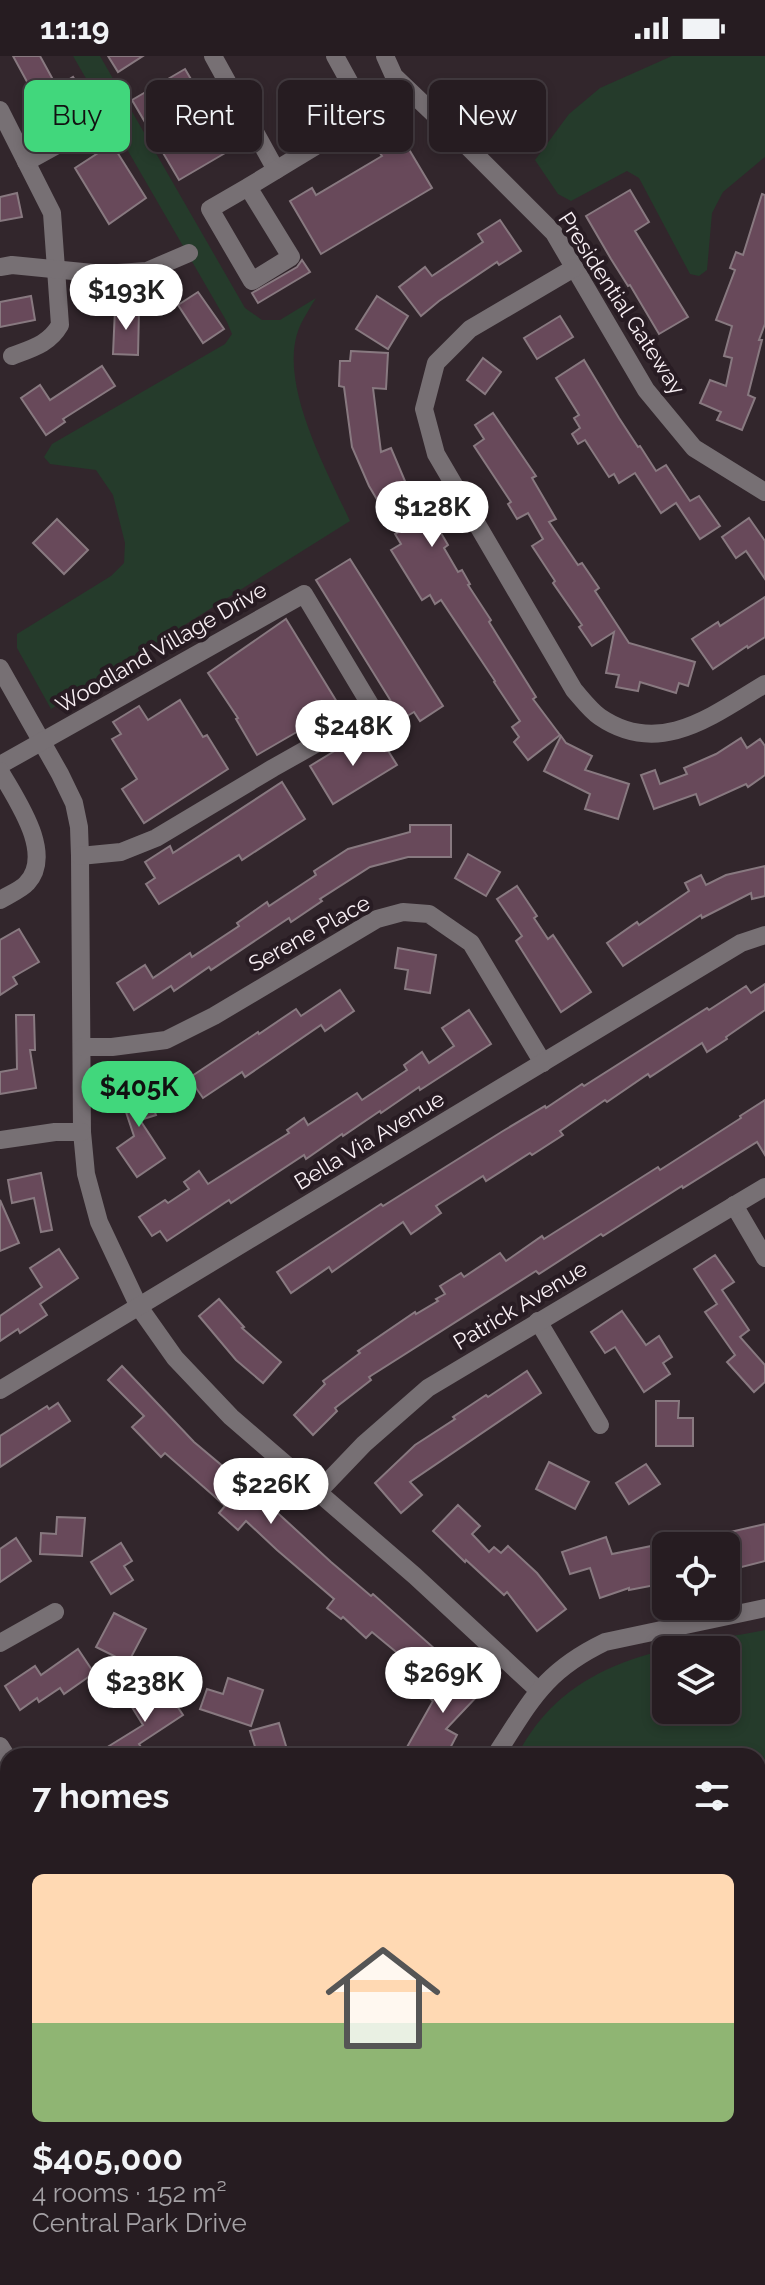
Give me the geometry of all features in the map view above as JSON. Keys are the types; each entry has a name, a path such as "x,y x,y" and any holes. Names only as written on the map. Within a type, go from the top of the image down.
{"street":[{"path":"213,56 276,170"},
{"path":"335,56 348,80"},
{"name":"Presidential Gateway","path":"385,56 398,80"},
{"name":"Presidential Gateway","path":"413,95 554,233 646,390 694,448 762,484"},
{"path":"0,110 52,213 60,325 54,336 41,346 12,356"},
{"path":"26,162 44,152"},
{"path":"248,187 291,257 252,281 210,209 305,152"},
{"path":"0,267 12,265 103,274 147,271 189,253"},
{"path":"574,268 470,329 436,363 424,409 436,454 574,690 598,716 629,733 666,734 701,722 765,684"},
{"name":"Woodland Village Drive","path":"0,768 42,741 304,594 374,711 156,838 121,852 80,856"},
{"path":"0,668 74,803 80,856 82,1132 86,1174 99,1222 139,1307 175,1358 231,1417 415,1576 538,1690"},
{"path":"0,768 31,825 36,847 36,868 27,884 0,900"},
{"name":"Serene Place","path":"82,1047 112,1047 166,1040 214,1016 377,919 403,912 429,914 471,943 543,1063"},
{"name":"Bella Via Avenue","path":"0,1390 741,943 765,935"},
{"path":"0,1140 55,1132 82,1132"},
{"name":"Patrick Avenue","path":"319,1491 364,1444 428,1388 765,1187"},
{"path":"734,1205 765,1258"},
{"path":"538,1321 600,1425"},
{"path":"500,1748 538,1690 566,1663 605,1642 765,1608"},
{"path":"0,1643 55,1612"}],"green space":[{"path":"73,56 100,56 114,80 87,80"},
{"path":"672,56 765,56 765,157 723,192 712,213 707,270 699,276 690,274 639,178 627,171 571,201 558,194 535,160 541,152 546,152 546,145 569,114 600,88"},
{"path":"130,108 146,136 146,152 155,152 245,308 262,320 280,320 316,298 298,331 294,353 295,376 308,428 350,521 51,709 17,648 17,634 111,576 124,563 125,543 113,495 96,470 50,464 44,457 52,444 225,344 232,334 129,152"},
{"path":"765,1630 765,1748 522,1748 538,1723 563,1697 592,1677 652,1654 652,1724 740,1724 740,1636 734,1636"}],"building":[{"path":"13,56 40,56 53,80 26,80"},
{"path":"108,56 143,56 118,72"},
{"path":"185,69 191,80 166,80"},
{"path":"146,92 146,124 132,100"},
{"path":"100,152 117,152 146,198 109,224 75,168"},
{"path":"163,152 227,152 179,180"},
{"path":"379,152 411,152 432,188 321,254 290,201 312,188 316,195 382,156"},
{"path":"630,190 649,222 635,231 688,317 659,334 586,216"},
{"path":"17,193 22,217 0,221 0,197"},
{"path":"762,194 765,195 765,324 748,395 755,398 742,430 717,420 721,412 700,403 710,380 726,386 732,358 724,356 732,326 716,320 735,270 730,268 736,252 743,255"},
{"path":"500,220 521,251 499,265 497,262 421,316 399,287 425,267 432,276 483,242 478,234"},
{"path":"302,260 310,272 258,303 252,293 297,267"},
{"path":"198,292 224,329 203,343 178,305"},
{"path":"31,296 35,320 0,327 0,302"},
{"path":"377,296 408,316 388,349 356,329"},
{"path":"115,309 139,310 138,355 113,354"},
{"path":"560,316 573,337 537,359 524,338"},
{"path":"351,351 388,353 386,389 373,388 381,452 391,448 410,493 415,490 425,507 418,511 431,533 438,528 448,545 444,548 458,572 462,570 491,620 489,622 536,697 533,699 560,735 528,760 514,742 519,737 512,727 520,721 495,681 441,600 435,604 430,595 422,600 391,550 401,544 369,486 352,447 344,387 339,386 340,361 350,361"},
{"path":"483,358 501,372 485,394 467,380"},
{"path":"584,360 656,471 666,465 690,501 699,496 720,526 700,539 676,503 661,513 635,473 619,483 614,474 609,477 585,440 578,444 572,434 580,428 574,418 579,415 556,378"},
{"path":"102,366 115,386 63,419 65,422 46,435 21,398 40,385 50,400"},
{"path":"493,413 536,476 532,478 556,519 549,522 578,565 582,563 599,588 595,591 629,643 695,662 688,686 679,683 676,693 640,682 638,691 616,687 619,675 606,673 614,632 592,646 532,546 543,539 528,513 517,519 508,504 511,502 474,446 484,439 475,425"},
{"path":"749,518 765,541 765,579 746,551 736,558 722,537"},
{"path":"57,519 88,550 64,574 33,543"},
{"path":"350,559 443,706 420,721 414,712 402,719 316,580"},
{"path":"765,597 765,637 713,669 692,639 718,622 720,626"},
{"path":"286,619 340,707 257,755 238,718 208,673"},
{"path":"180,700 228,769 144,823 122,789 137,779 112,739 121,734 113,722 139,706 148,720"},
{"path":"377,733 397,765 333,804 310,766 341,747 345,753"},
{"path":"561,736 566,743 592,756 585,770 629,784 618,819 585,809 590,794 544,771"},
{"path":"741,738 747,748 760,739 765,746 765,775 748,787 746,784 700,805 696,794 654,809 641,775 655,770 660,784 687,774 684,768 716,754"},
{"path":"282,782 305,819 242,860 239,855 159,904 146,884 155,878 145,862 170,846 173,853"},
{"path":"410,825 451,825 451,857 408,857 370,867 291,922 289,918 211,970 209,967 174,991 171,986 134,1010 117,983 145,965 153,978 190,953 192,957 239,926 237,923 267,902 269,906 316,875 314,871 348,849 410,832"},
{"path":"468,854 500,872 486,896 455,878"},
{"path":"765,866 765,896 752,899 751,893 702,918 701,915 623,966 607,943 689,891 685,883 701,875 706,885 726,875"},
{"path":"517,886 548,939 553,935 591,992 561,1012 516,941 522,936 497,899"},
{"path":"19,929 39,962 13,977 17,984 0,995 0,940"},
{"path":"398,948 436,955 430,993 405,989 408,970 395,968"},
{"path":"765,984 765,1010 727,1039 707,1052 702,1043 650,1077 648,1074 607,1102 605,1100 560,1131 563,1135 532,1155 530,1153 486,1181 483,1176 436,1206 441,1213 411,1234 403,1222 332,1272 329,1267 291,1293 277,1272 381,1204 383,1206 582,1084 584,1086 707,1008 709,1010 746,986 751,993"},
{"path":"340,990 354,1011 325,1031 321,1025 245,1077 242,1072 203,1098 189,1078 296,1009 301,1016"},
{"path":"469,1010 491,1044 420,1090 419,1087 306,1159 304,1155 167,1241 160,1231 152,1236 139,1217 189,1189 184,1182 199,1171 208,1184 289,1133 287,1130 304,1118 308,1125 357,1093 362,1100 407,1070 404,1065 422,1052 429,1063 454,1046 442,1028"},
{"path":"16,1015 34,1015 35,1050 30,1050 36,1088 0,1094 0,1072 17,1069"},
{"path":"143,1079 156,1115 140,1120 165,1158 137,1177 117,1148 134,1136 118,1088"},
{"path":"765,1100 765,1155 757,1142 539,1274 536,1271 369,1377 371,1380 335,1408 337,1411 313,1435 294,1415 325,1384 323,1381 360,1353 358,1351 415,1312 438,1301 436,1299 445,1294 440,1286 461,1273 464,1277 500,1253 506,1261 658,1167 660,1170"},
{"path":"41,1173 52,1230 41,1232 34,1198 12,1203 8,1180"},
{"path":"0,1200 19,1243 0,1251"},
{"path":"59,1249 78,1278 40,1304 47,1315 20,1333 18,1329 0,1341 0,1316 42,1287 30,1268"},
{"path":"715,1255 734,1282 722,1290 749,1330 740,1337 765,1365 765,1382 754,1392 727,1362 735,1355 705,1312 717,1304 694,1269"},
{"path":"219,1299 242,1328 281,1362 263,1383 236,1360 199,1316"},
{"path":"622,1311 646,1345 659,1336 672,1357 663,1363 670,1374 644,1392 615,1347 605,1353 591,1332"},
{"path":"122,1366 194,1442 435,1649 418,1670 372,1632 366,1638 343,1617 341,1619 327,1608 334,1599 246,1521 238,1530 219,1513 225,1506 165,1453 161,1457 132,1427 144,1416 108,1380"},
{"path":"527,1371 541,1393 410,1482 422,1495 401,1513 375,1483 415,1445 455,1419 453,1417"},
{"path":"656,1401 679,1401 678,1418 693,1418 693,1446 656,1446"},
{"path":"58,1403 70,1421 0,1467 0,1436 47,1406 49,1409"},
{"path":"549,1462 589,1482 575,1509 536,1489"},
{"path":"646,1464 660,1484 629,1504 616,1483"},
{"path":"458,1505 480,1526 472,1534 489,1552 494,1547 501,1553 508,1546 537,1573 566,1609 537,1631 507,1592 504,1595 465,1562 433,1531"},
{"path":"57,1517 85,1518 82,1556 40,1554 41,1533 56,1534"},
{"path":"765,1524 765,1561 740,1567 740,1532 730,1532"},
{"path":"606,1537 612,1554 652,1546 652,1586 629,1588 600,1598 590,1568 570,1574 562,1552"},
{"path":"16,1538 31,1561 0,1582 0,1549"},
{"path":"121,1543 132,1561 124,1566 133,1580 111,1594 91,1562"},
{"path":"114,1613 146,1629 128,1663 96,1647"},
{"path":"78,1649 94,1673 64,1694 60,1688 20,1710 5,1686 35,1666 41,1675"},
{"path":"455,1665 482,1691 446,1729 457,1735 450,1748 407,1748 433,1701 426,1695"},
{"path":"228,1678 263,1690 251,1726 200,1709 207,1689 223,1694"},
{"path":"153,1689 158,1697 167,1691 183,1715 139,1744 142,1748 106,1748 143,1725 130,1704"},
{"path":"279,1723 287,1748 255,1748 250,1731"}]}
